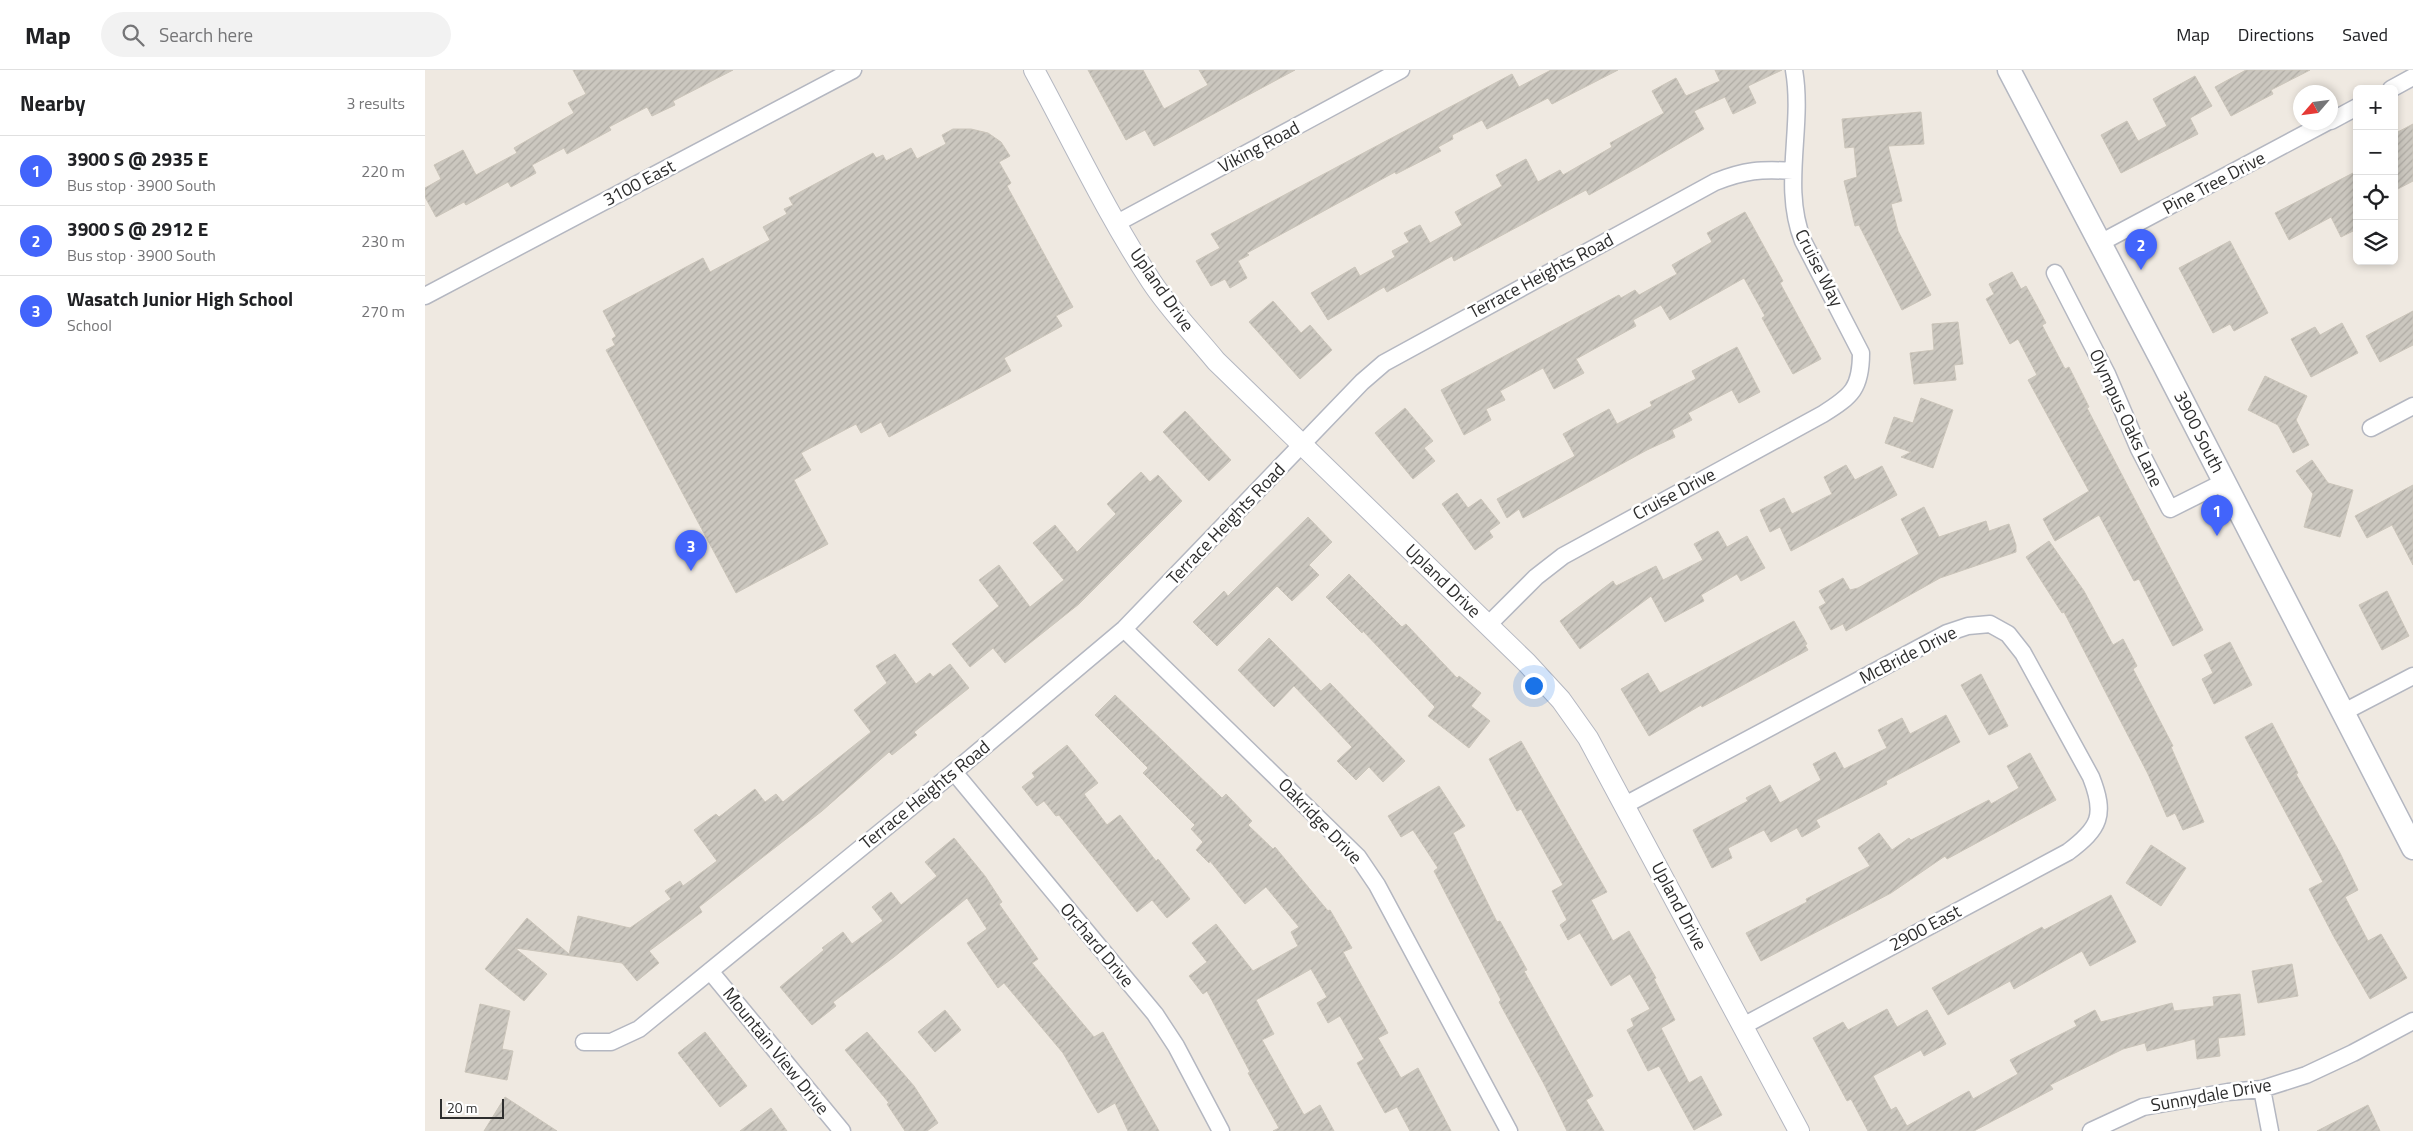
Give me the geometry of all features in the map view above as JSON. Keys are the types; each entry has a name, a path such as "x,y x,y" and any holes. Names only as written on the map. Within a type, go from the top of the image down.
{"main road":[{"name":"3900 South","path":"2009,70 2413,848"}],"street":[{"name":"3100 East","path":"425,296 853,70"},
{"name":"Upland Drive","path":"1034,70 1117,223 1150,280 1175,315 1216,361 1488,625 1561,700 1588,738 1625,805 1799,1131"},
{"name":"Viking Road","path":"1117,223 1401,70"},
{"name":"Cruise Way","path":"1794,70 1793,171 1795,222 1803,241 1853,334 1861,353 1861,372"},
{"path":"2398,85 2413,77"},
{"name":"Pine Tree Drive","path":"2338,117 2353,109"},
{"name":"Pine Tree Drive","path":"2100,243 2314,130"},
{"name":"Terrace Heights Road","path":"585,1042 611,1042 639,1029 954,772 1125,629 1362,382 1384,363 1408,348 1715,182 1738,172 1763,170 1793,171"},
{"name":"Olympus Oaks Lane","path":"2055,273 2107,374 2139,449 2170,509 2224,482"},
{"name":"Cruise Drive","path":"1488,625 1536,577 1563,556 1846,400 1856,388 1861,372"},
{"path":"2371,428 2413,406"},
{"name":"McBride Drive","path":"1625,805 1947,633 1967,626 1990,624 2008,634 2023,653 2091,777 2099,797 2098,820"},
{"name":"Oakridge Drive","path":"1125,629 1358,857 1377,885 1509,1131"},
{"path":"2342,713 2413,676"},
{"name":"Orchard Drive","path":"954,772 1155,1014 1176,1046 1221,1131"},
{"name":"2900 East","path":"1743,1026 2068,852 2087,838 2098,820"},
{"name":"Mountain View Drive","path":"710,971 842,1131"},
{"name":"Sunnydale Drive","path":"2091,1131 2143,1107 2228,1092 2262,1089 2307,1075 2353,1054 2413,1021"},
{"path":"2262,1089 2270,1131"}],"building":[{"path":"573,70 733,70 673,101 675,105 652,116 647,107 609,127 611,130 567,154 564,148 532,165 536,173 511,187 508,182 466,205 464,202 436,217 425,197 425,188 441,179 434,165 463,150 476,175 517,153 514,148 574,113 568,103 586,94"},
{"path":"1088,70 1143,70 1164,109 1208,85 1199,70 1295,70 1154,146 1145,130 1126,140"},
{"path":"1551,70 1618,70 1552,104 1548,98 1487,129 1482,120 1452,135 1453,139 1438,147 1441,151 1396,174 1395,172 1247,253 1249,255 1238,261 1247,278 1230,288 1225,279 1211,286 1196,261 1220,248 1211,234 1512,74 1519,87"},
{"path":"1715,70 1782,70 1748,86 1756,103 1733,114 1725,97 1694,111 1704,129 1589,195 1586,190 1454,261 1452,256 1387,292 1384,287 1328,320 1311,293 1355,267 1360,276 1395,257 1392,251 1409,242 1404,233 1420,225 1430,243 1462,225 1455,212 1502,186 1496,175 1526,159 1538,182 1560,170 1563,175 1612,147 1610,143 1664,113 1652,91 1676,78 1686,96 1720,81"},
{"path":"2246,70 2310,70 2271,90 2273,94 2231,116 2215,87"},
{"path":"2195,76 2212,106 2190,118 2198,134 2121,173 2101,135 2127,121 2138,141 2167,126 2153,99"},
{"path":"1921,112 1924,144 1888,146 1902,201 1891,204 1898,231 1931,295 1902,310 1859,225 1855,226 1844,181 1857,177 1854,147 1845,148 1842,119"},
{"path":"2413,124 2413,181 2398,189 2398,175 2398,132"},
{"path":"953,129 971,129 988,133 1001,142 1010,156 999,162 1011,183 1007,186 1073,307 1056,316 1062,326 1004,358 1011,371 889,437 881,422 861,433 856,424 801,453 811,470 794,480 828,544 736,593 606,350 615,345 612,339 616,336 603,311 703,258 710,272 770,240 763,227 787,214 784,209 793,205 789,198 873,153 876,158 883,155 886,161 911,148 917,159 946,144 942,135"},
{"path":"2353,173 2353,231 2341,237 2331,217 2289,240 2275,213"},
{"path":"1745,212 1783,281 1780,283 1821,359 1793,374 1762,318 1765,316 1744,278 1670,320 1661,305 1633,320 1636,326 1576,359 1584,373 1554,389 1543,368 1500,391 1505,400 1486,409 1491,420 1464,435 1441,390 1619,295 1621,298 1635,290 1639,295 1677,274 1672,265 1712,242 1707,233"},
{"path":"2230,241 2268,313 2234,331 2230,324 2213,333 2179,268"},
{"path":"2012,272 2021,289 2026,286 2037,306 2046,323 2042,325 2065,369 2069,367 2089,407 2087,408 2203,630 2173,646 2139,579 2134,581 2099,515 2055,541 2043,519 2089,491 2028,380 2037,375 2018,339 2010,344 1986,299 1994,294 1989,284"},
{"path":"1273,301 1301,333 1310,325 1332,350 1300,379 1249,322"},
{"path":"2413,311 2413,345 2380,362 2366,336"},
{"path":"1958,322 1963,364 1954,365 1956,380 1914,384 1910,353 1934,350 1932,324"},
{"path":"2342,323 2358,353 2311,377 2291,339 2315,327 2320,335"},
{"path":"1737,347 1760,392 1739,403 1732,390 1688,413 1692,420 1672,430 1675,437 1647,450 1523,518 1519,509 1507,518 1497,499 1575,456 1563,434 1609,409 1617,424 1652,406 1650,402 1696,379 1692,371"},
{"path":"2265,376 2307,396 2296,420 2309,445 2293,453 2278,425 2248,410"},
{"path":"1921,398 1953,410 1933,468 1901,457 1911,452 1885,443 1894,417 1913,423"},
{"path":"1405,408 1433,441 1424,448 1435,461 1413,479 1375,433"},
{"path":"1185,411 1231,460 1209,481 1163,432"},
{"path":"2312,460 2328,483 2353,490 2340,537 2304,527 2313,494 2296,471"},
{"path":"1846,465 1855,480 1882,466 1897,495 1791,551 1780,527 1770,532 1760,510 1784,498 1792,514 1832,494 1824,477"},
{"path":"1141,472 1150,482 1158,475 1182,501 1079,604 1005,663 993,648 970,667 952,644 999,606 979,580 999,565 1030,607 1064,580 1033,543 1055,525 1077,552 1116,514 1107,504"},
{"path":"2413,485 2413,565 2392,525 2367,538 2355,516"},
{"path":"1457,493 1468,508 1481,499 1500,523 1489,531 1493,537 1475,550 1442,504"},
{"path":"1924,507 1939,537 1986,521 1989,531 2009,524 2016,545 2016,552 1940,578 1846,631 1843,624 1831,630 1819,607 1826,603 1819,591 1843,578 1850,590 1858,588 1919,554 1901,519"},
{"path":"1308,517 1332,542 1309,565 1319,575 1292,601 1277,586 1217,646 1193,622 1224,591 1228,596"},
{"path":"1718,531 1727,547 1747,536 1765,568 1741,581 1737,574 1701,595 1704,601 1665,622 1651,596 1580,649 1560,621 1613,581 1616,586 1656,566 1663,580 1703,560 1694,544"},
{"path":"2049,541 2084,591 2113,645 2123,639 2137,666 2133,669 2173,746 2171,747 2204,822 2183,830 2175,813 2167,817 2148,774 2064,612 2062,613 2026,557"},
{"path":"1349,574 1402,627 1406,624 1457,678 1459,676 1481,693 1471,706 1490,721 1469,748 1428,716 1435,707 1363,631 1362,633 1326,597"},
{"path":"2387,591 2409,636 2382,650 2359,605"},
{"path":"1794,621 1807,644 1805,645 1808,650 1702,707 1701,705 1649,736 1621,689 1648,673 1660,693"},
{"path":"1269,638 1321,691 1330,683 1405,761 1383,782 1369,767 1356,780 1337,761 1352,747 1294,686 1274,707 1238,670"},
{"path":"2230,642 2252,685 2214,704 2202,679 2213,673 2204,655"},
{"path":"895,654 916,684 930,673 933,677 950,664 969,688 914,732 917,735 892,755 889,752 822,811 699,907 702,912 649,951 659,963 637,981 622,963 515,948 547,974 524,1001 485,969 527,918 569,954 578,916 630,928 671,899 665,891 680,881 683,886 717,861 694,830 716,814 719,817 755,789 765,802 776,794 783,802 871,732 854,710 887,683 876,666"},
{"path":"1981,674 2008,726 1989,735 1961,685"},
{"path":"1115,695 1222,798 1226,794 1252,821 1248,825 1273,849 1275,847 1328,911 1330,910 1352,948 1343,952 1388,1033 1378,1038 1401,1078 1418,1068 1451,1131 1410,1131 1397,1107 1385,1113 1357,1063 1364,1059 1340,1016 1328,1023 1317,1003 1327,997 1311,969 1256,1000 1274,1034 1262,1040 1304,1115 1320,1105 1334,1131 1273,1131 1279,1128 1248,1073 1250,1072 1207,991 1203,994 1189,976 1207,962 1192,943 1216,924 1253,971 1298,946 1291,932 1299,927 1266,887 1245,904 1210,861 1209,863 1196,850 1203,842 1191,829 1195,825 1143,773 1148,768 1095,715"},
{"path":"1946,715 1960,742 1886,781 1887,784 1816,820 1820,827 1802,837 1797,828 1771,842 1764,830 1728,848 1732,858 1712,868 1693,830 1748,801 1746,798 1770,785 1780,803 1821,780 1813,764 1835,752 1844,769 1887,748 1878,730 1902,718 1910,734"},
{"path":"2272,723 2298,773 2296,774 2340,853 2358,890 2345,897 2368,941 2381,934 2407,978 2370,999 2309,889 2323,882 2245,737"},
{"path":"1521,741 1607,892 1591,900 1613,941 1629,931 1656,978 1654,979 1675,1020 1661,1028 1689,1083 1701,1076 1722,1115 1694,1130 1659,1066 1648,1071 1627,1030 1634,1026 1631,1019 1650,1009 1630,974 1611,986 1580,933 1568,940 1560,925 1567,920 1552,891 1563,885 1521,809 1517,811 1489,759"},
{"path":"1067,745 1098,783 1084,794 1107,825 1120,815 1156,861 1158,859 1190,899 1167,918 1152,900 1137,912 1059,815 1056,816 1044,801 1037,806 1022,787 1035,777 1032,773"},
{"path":"2030,753 2056,800 1947,859 1945,856 1891,893 1761,961 1746,933 1807,902 1806,899 1870,866 1858,848 1879,833 1892,850 1909,838 1911,840 1989,800 1991,804 2019,788 2007,766"},
{"path":"1439,786 1465,826 1453,833 1497,922 1500,921 1527,970 1524,971 1593,1096 1586,1100 1604,1131 1567,1131 1544,1084 1499,1002 1501,1000 1434,871 1438,868 1413,830 1401,837 1388,816"},
{"path":"954,838 985,876 1002,902 999,904 1038,959 1032,963 1094,1037 1103,1032 1159,1131 1128,1131 1115,1103 1098,1113 1063,1053 1004,983 998,988 967,943 987,929 967,898 894,957 833,1002 836,1006 812,1025 780,987 824,950 822,948 843,932 852,944 883,921 872,907 891,892 901,905 937,876 925,862"},
{"path":"2151,845 2186,868 2161,906 2126,883"},
{"path":"2111,895 2136,942 2090,966 2082,951 2014,989 2010,981 1948,1015 1932,988 2042,927 2044,930"},
{"path":"2292,964 2298,996 2258,1003 2252,971"},
{"path":"2240,994 2245,1035 2218,1038 2220,1056 2197,1059 2195,1039 2147,1051 2145,1043 2123,1049 2050,1085 2053,1089 1974,1131 1868,1131 1851,1099 1847,1101 1813,1038 1843,1022 1848,1030 1887,1009 1897,1027 1927,1010 1946,1044 1924,1056 1921,1050 1873,1076 1891,1110 1896,1107 1907,1126 1969,1091 1973,1099 2018,1074 2010,1060 2077,1026 2074,1021 2095,1010 2101,1022 2172,1003 2174,1011 2214,1006 2213,997"},
{"path":"480,1004 510,1011 502,1049 513,1051 507,1080 465,1072"},
{"path":"945,1010 961,1030 935,1052 918,1032"},
{"path":"705,1032 747,1086 720,1107 678,1053"},
{"path":"867,1032 914,1086 938,1123 927,1131 905,1131 887,1104 889,1103 845,1050"},
{"path":"505,1097 557,1131 484,1131"},
{"path":"2368,1105 2380,1131 2317,1131"},
{"path":"771,1108 787,1131 740,1131"}],"place":[{"name":"3900 S @ 2912 E","path":"2141,270"},
{"name":"3900 S @ 2935 E","path":"2217,536"},
{"name":"Wasatch Junior High School","path":"691,571"}]}
